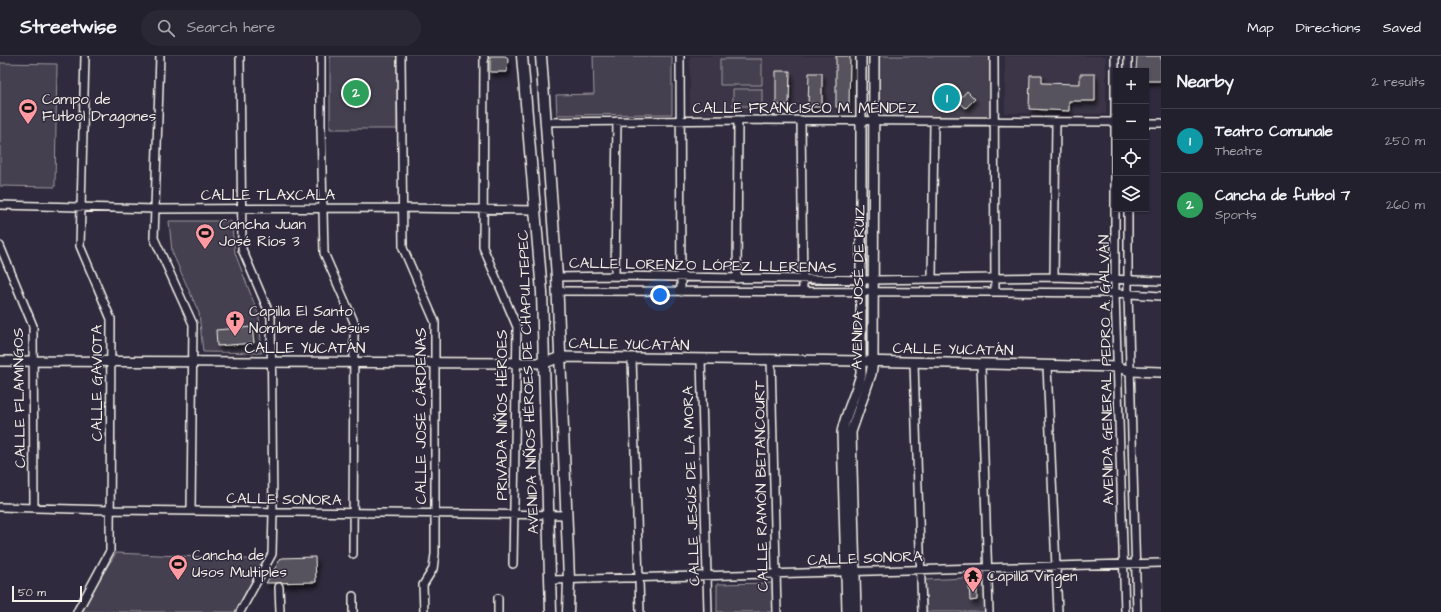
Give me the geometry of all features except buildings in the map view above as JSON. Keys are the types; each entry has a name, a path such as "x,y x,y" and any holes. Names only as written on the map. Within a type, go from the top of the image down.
{"main road":[{"name":"AVENIDA NIÑOS HÉROES DE CHAPULTEPEC","path":"522,56 542,292 552,612"},
{"name":"AVENIDA NIÑOS HÉROES DE CHAPULTEPEC","path":"541,56 558,291 567,515 569,580 568,612"}],"street":[{"name":"CALLE GAVIOTA","path":"77,612 110,551 111,319 80,246 85,56"},
{"path":"160,56 154,238 192,324 191,511"},
{"path":"240,56 242,248 271,317 274,512 272,554 240,612"},
{"path":"321,56 322,208 324,253 354,322 353,554"},
{"name":"CALLE JOSÉ CÁRDENAS","path":"401,56 404,208 403,248 435,322 435,554 433,569 423,585 424,612"},
{"name":"PRIVADA NIÑOS HÉROES","path":"484,56 483,247 517,327 513,564"},
{"path":"680,56 681,292"},
{"name":"AVENIDA JOSÉ DE RUIZ","path":"856,612 850,572 842,432 845,418 858,388 861,374 861,56"},
{"name":"AVENIDA JOSÉ DE RUIZ","path":"847,612 850,572 852,432 871,374 873,361 874,56"},
{"path":"994,56 995,292"},
{"name":"AVENIDA GENERAL PEDRO A. GALVÁN","path":"1115,56 1116,104"},
{"path":"1128,56 1128,68"},
{"path":"737,279 738,120"},
{"name":"CALLE FRANCISCO M. MÉNDEZ","path":"545,122 738,120 1113,122"},
{"path":"801,120 803,292"},
{"path":"615,276 617,121"},
{"path":"932,278 934,121"},
{"path":"1054,277 1056,122"},
{"path":"1149,123 1161,123"},
{"name":"AVENIDA GENERAL PEDRO A. GALVÁN","path":"1116,140 1115,294 1125,612"},
{"name":"CALLE TLAXCALA","path":"0,205 155,209 404,208 535,210"},
{"name":"AVENIDA GENERAL PEDRO A. GALVÁN","path":"1128,212 1128,295 1137,612"},
{"name":"CALLE FLAMINGOS","path":"0,246 33,326 34,508"},
{"name":"CALLE LORENZO LÓPEZ LLERENAS","path":"557,277 615,276 861,280 1054,277 1115,278 1161,281"},
{"name":"CALLE LORENZO LÓPEZ LLERENAS","path":"558,291 995,292 1161,296"},
{"name":"CALLE YUCATÁN","path":"0,361 545,362 560,357 701,360 771,359 1118,367 1130,371 1161,372"},
{"path":"632,358 640,612"},
{"name":"CALLE RAMÓN BETANCOURT","path":"771,359 777,612"},
{"name":"CALLE JESÚS DE LA MORA","path":"701,360 708,612"},
{"path":"914,363 922,612"},
{"path":"980,364 989,612"},
{"path":"1047,366 1058,612"},
{"name":"CALLE SONORA","path":"0,507 110,510 567,515"},
{"name":"CALLE SONORA","path":"552,580 1161,563"},
{"path":"279,587 280,612"},
{"path":"353,596 353,612"},
{"path":"498,598 498,612"}],"shaded area":[{"path":"330,56 397,56 397,129 330,129"},
{"path":"593,56 672,56 672,114 557,115 556,95 594,94"},
{"path":"690,56 856,56 856,114 690,114"},
{"path":"879,56 992,56 991,118 879,117"},
{"path":"1005,56 1106,56 1106,114 1005,113"},
{"path":"720,59 762,59 762,85 720,85"},
{"name":"Campo de Futbol Dragones","path":"0,63 57,64 55,187 0,186"},
{"path":"733,89 762,89 762,106 733,106"},
{"path":"169,221 231,221 235,253 259,316 262,353 203,352 199,313 172,252"},
{"path":"116,553 266,560 237,612 81,612"},
{"path":"985,577 986,612 927,612 925,580"},
{"path":"772,583 773,612 717,612 717,584"}],"place":[{"name":"Cancha de futbol 7","path":"356,93"},
{"name":"Teatro Comunale","path":"947,98"},
{"name":"Campo de Futbol Dragones","path":"28,125"},
{"name":"Cancha Juan José Ríos 3","path":"205,250"},
{"name":"Capilla El Santo Nombre de Jesús","path":"235,337"},
{"name":"Cancha de Usos Multiples","path":"178,581"},
{"name":"Capilla Virgen","path":"973,593"}]}
